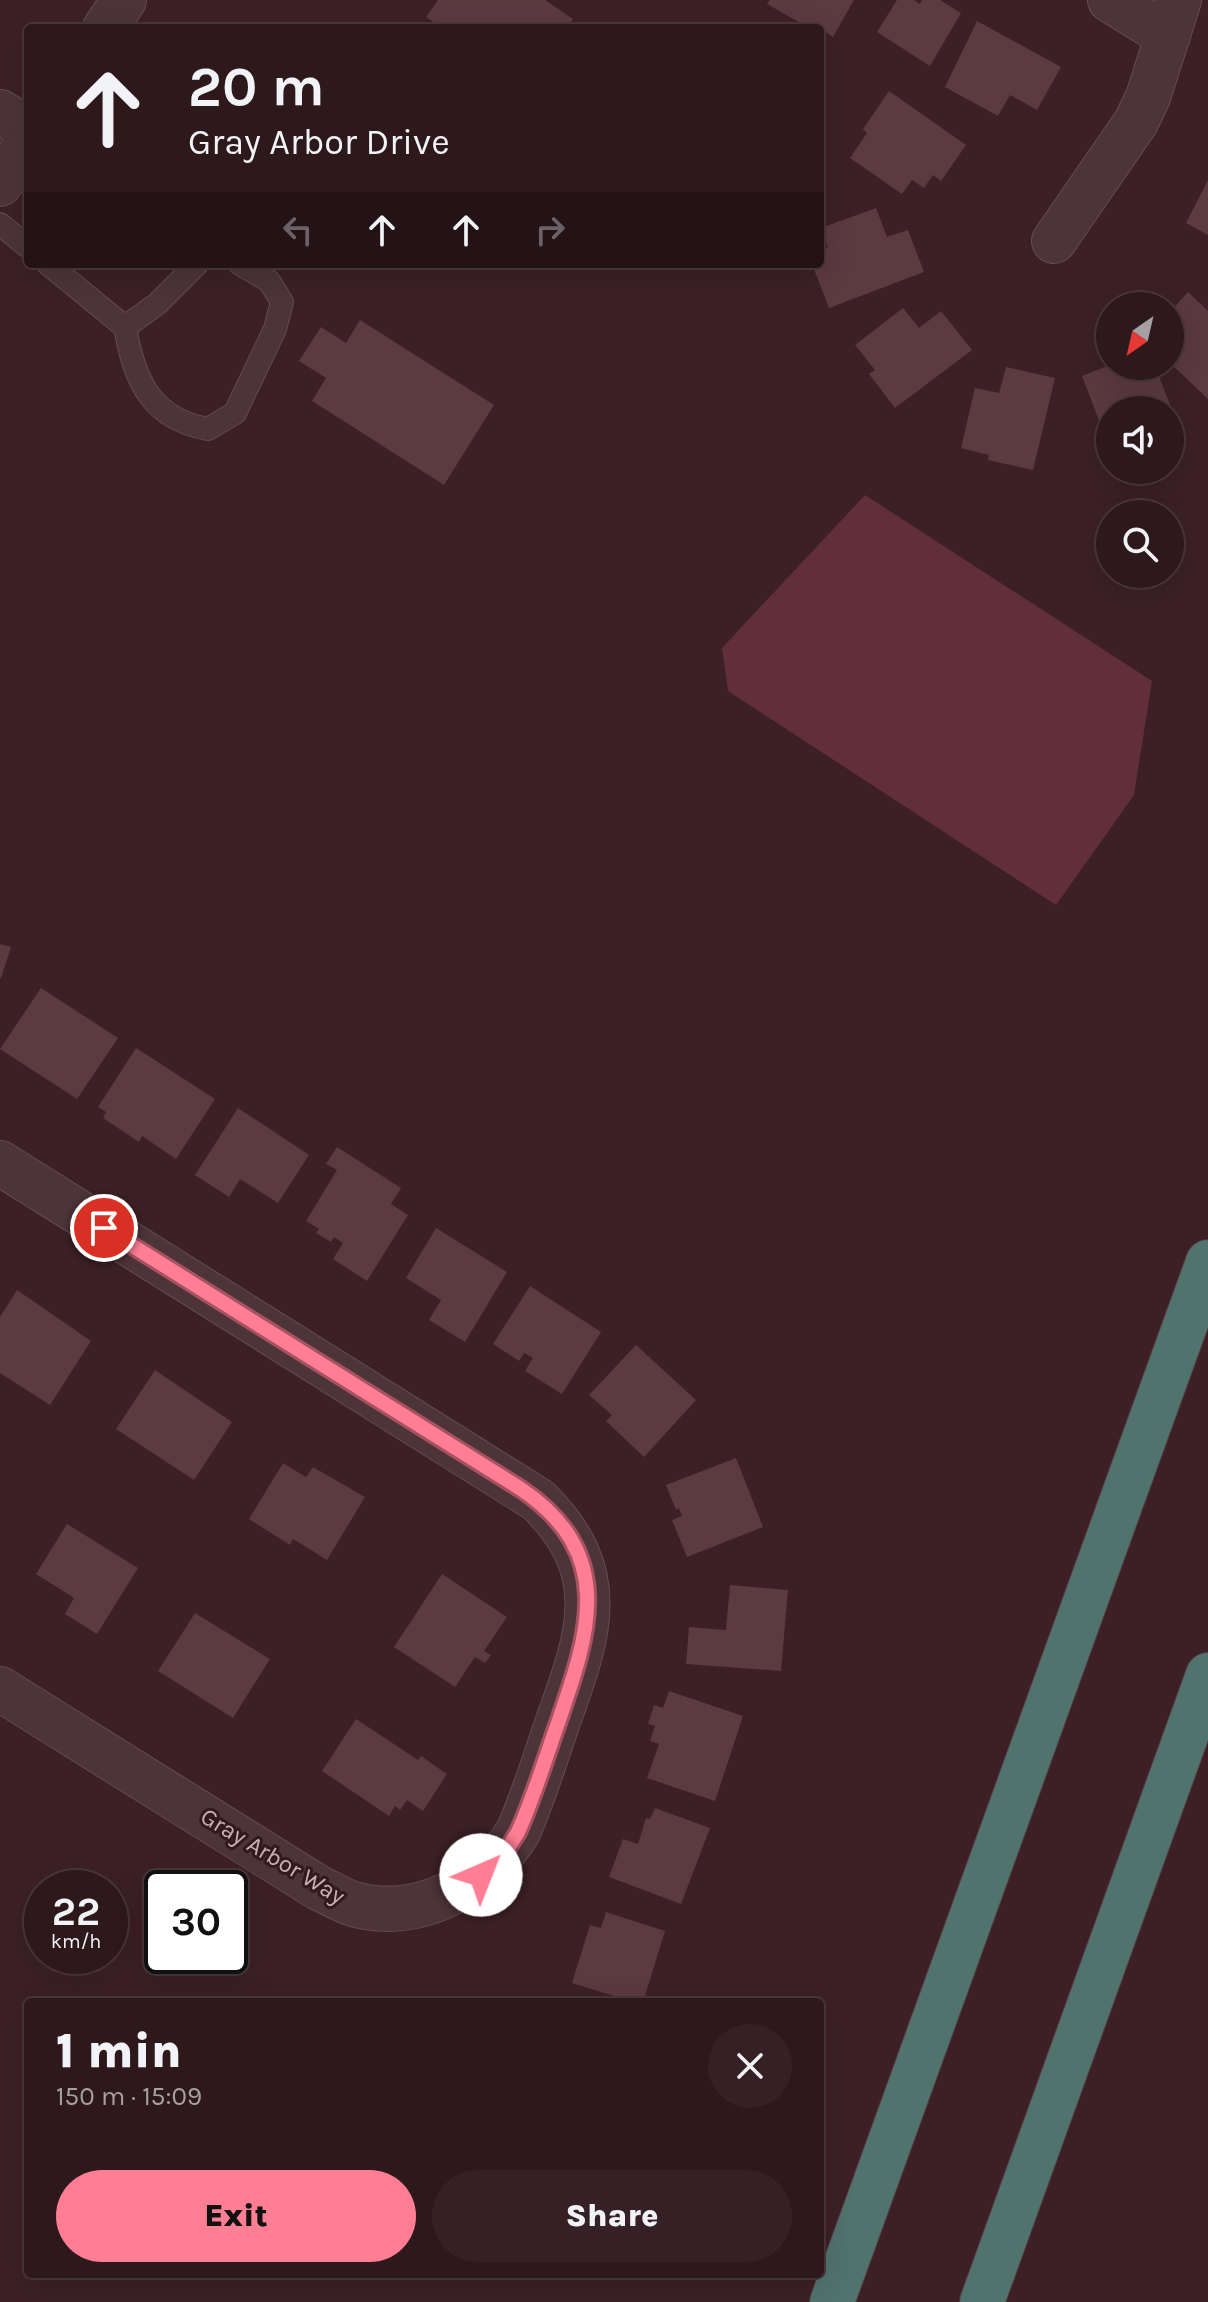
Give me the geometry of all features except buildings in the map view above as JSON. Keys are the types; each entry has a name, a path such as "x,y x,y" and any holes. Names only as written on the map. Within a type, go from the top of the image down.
{"highway":[{"path":"832,2302 1208,1262"},
{"path":"982,2302 1208,1675"}],"street":[{"path":"108,24 124,0"},
{"path":"1054,241 1136,122 1148,97 1173,18 1110,0"},
{"path":"0,112 24,127"},
{"path":"0,184 24,148"},
{"name":"Gray Arbor Way","path":"0,1163 521,1489 552,1513 574,1544 589,1599 583,1648 518,1832 508,1848 481,1875 429,1903 392,1907 353,1904 319,1888 0,1689"}],"lane":[{"path":"0,224 24,244"},
{"path":"53,268 125,327 131,362 145,393 184,425 208,429 235,413 275,329 282,302 269,281 247,268"},
{"path":"125,327 157,304 193,268"}],"shaded area":[{"path":"865,495 1152,681 1134,795 1056,905 728,691 722,648"}],"route":[{"path":"104,1228 538,1500 552,1513 574,1544 589,1599 581,1657 526,1815 508,1848 481,1875"}]}
